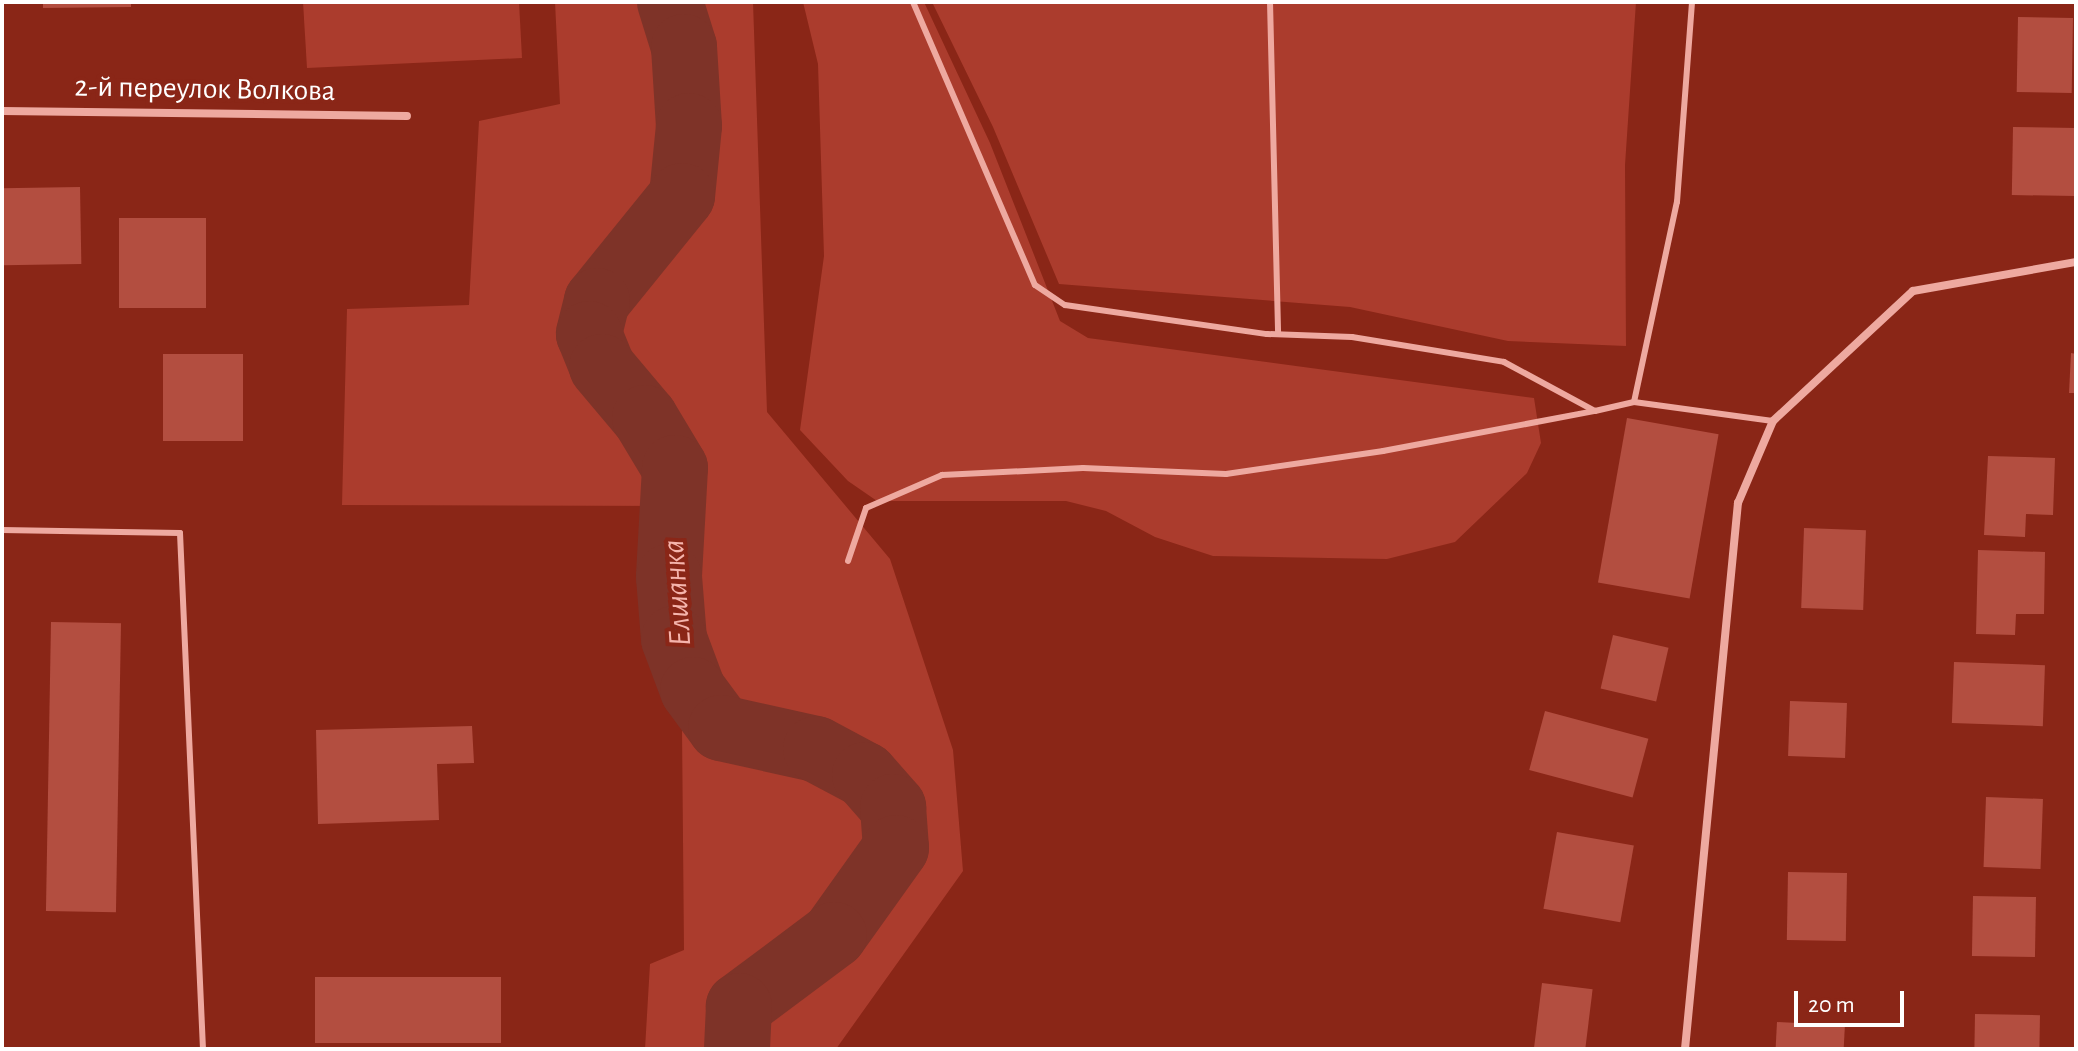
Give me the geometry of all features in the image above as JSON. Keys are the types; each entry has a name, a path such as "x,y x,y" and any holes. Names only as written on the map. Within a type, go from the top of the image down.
{"street":[{"name":"2-й переулок Волкова","path":"2,111 407,116"},
{"path":"1685,1049 1738,503 1773,421 1913,291 2076,262"}],"lane":[{"path":"913,2 1035,285 1065,305 1278,334 1352,337 1504,362 1595,411"},
{"path":"1270,2 1278,334"},
{"path":"1634,402 1677,202 1692,2"},
{"path":"848,561 866,508 942,475 1083,468 1226,474 1383,451 1634,402 1773,421"},
{"path":"2,530 180,533 203,1049"}],"shaded area":[{"path":"303,2 519,2 522,58 307,68"},
{"path":"555,2 753,2 767,412 890,559 953,750 963,871 836,1049 645,1049 650,964 684,950 680,506 342,505 347,309 469,305 479,121 560,104"},
{"path":"803,2 924,2 990,143 1060,321 1088,338 1534,398 1541,443 1527,473 1455,542 1387,559 1213,556 1155,537 1106,511 1066,501 877,501 848,481 800,430 824,256 818,64"},
{"path":"932,2 1636,2 1625,165 1626,346 1508,341 1350,307 1059,284 993,127"}],"building":[{"path":"43,2 131,2 131,7 43,8"},
{"path":"2018,17 2073,18 2072,93 2017,92"},
{"path":"2013,127 2076,128 2075,196 2012,195"},
{"path":"80,187 81,264 3,265 2,188"},
{"path":"119,218 206,218 206,308 119,308"},
{"path":"2071,353 2076,354 2076,393 2069,393"},
{"path":"163,354 243,354 243,441 163,441"},
{"path":"1627,418 1719,434 1690,599 1598,582"},
{"path":"1988,456 2055,458 2053,515 2026,514 2025,537 1984,535"},
{"path":"1804,528 1866,530 1863,610 1801,608"},
{"path":"1978,550 2045,552 2044,614 2016,614 2015,635 1976,634"},
{"path":"51,622 121,623 116,912 46,911"},
{"path":"1613,635 1669,648 1656,701 1601,689"},
{"path":"1954,662 2045,665 2043,726 1952,723"},
{"path":"1790,701 1847,703 1845,758 1788,756"},
{"path":"1545,711 1648,739 1633,798 1529,770"},
{"path":"472,726 474,763 437,764 439,820 318,824 316,730"},
{"path":"1986,797 2043,799 2041,869 1984,867"},
{"path":"1557,832 1634,846 1620,922 1543,909"},
{"path":"1788,872 1847,873 1846,941 1787,940"},
{"path":"1973,896 2036,897 2035,957 1972,956"},
{"path":"315,977 501,977 501,1043 315,1043"},
{"path":"1542,983 1593,989 1585,1049 1534,1049"},
{"path":"1975,1014 2040,1015 2039,1049 1974,1049"},
{"path":"1777,1022 1845,1026 1844,1049 1776,1049"}],"waterway":[{"name":"Елшанка","path":"670,2 684,47 689,126 682,196 597,301 589,334 602,367 645,418 675,468 669,577 674,639 693,690 721,728 816,749 865,775 893,807 896,848 834,935 739,1006 737,1049"}]}
